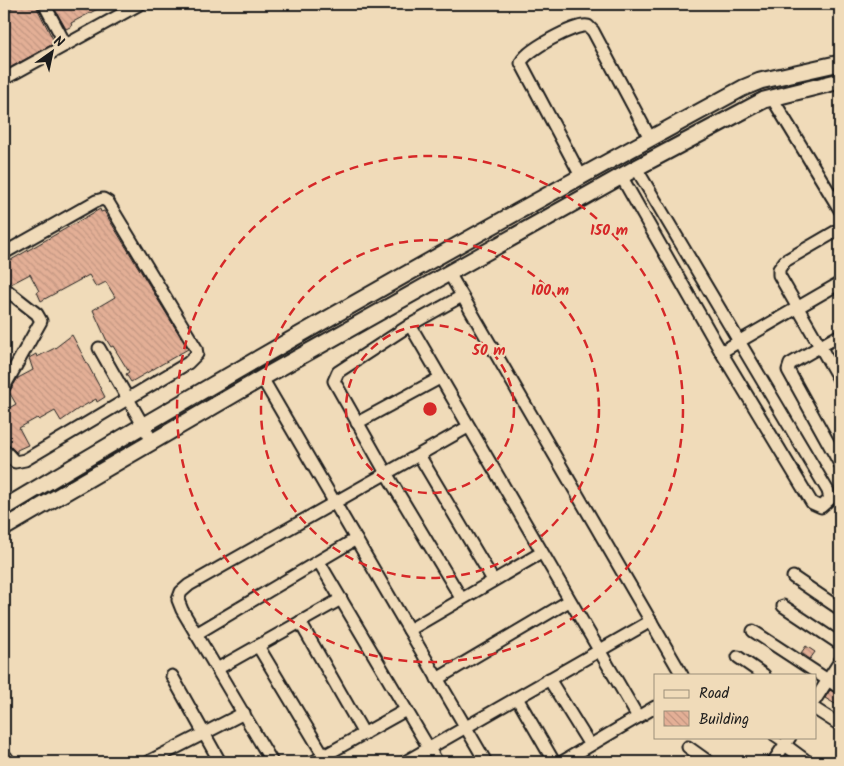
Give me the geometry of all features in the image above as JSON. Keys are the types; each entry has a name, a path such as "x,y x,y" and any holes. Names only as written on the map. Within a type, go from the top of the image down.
{"street":[{"path":"44,4 66,45"},
{"path":"4,79 140,4"},
{"path":"581,176 521,63 526,54 577,25 588,26 593,31 650,138"},
{"path":"4,508 143,424 581,176 752,83 840,63"},
{"path":"4,528 152,440 621,176 772,98 840,81"},
{"path":"772,98 840,210"},
{"path":"621,176 721,352 812,503 821,507 830,499 828,491 636,168"},
{"path":"4,253 103,199 108,202 196,348 197,354 188,363 19,462 10,459 4,450"},
{"path":"840,229 781,264 779,275 840,380"},
{"path":"449,273 681,674"},
{"path":"721,352 840,283"},
{"path":"4,288 37,314 41,321 4,387"},
{"path":"461,598 336,387 335,376 338,372 410,325 462,296"},
{"path":"410,325 638,717"},
{"path":"840,335 790,364 788,370 840,464"},
{"path":"98,348 152,440"},
{"path":"262,378 486,762"},
{"path":"357,423 440,378"},
{"path":"272,762 196,634 178,600 181,592 189,585 468,427"},
{"path":"418,455 492,580"},
{"path":"196,634 356,539"},
{"path":"409,630 541,553"},
{"path":"319,562 437,762"},
{"path":"793,577 840,609"},
{"path":"218,669 341,599"},
{"path":"437,679 569,601"},
{"path":"783,606 840,644"},
{"path":"405,762 651,621"},
{"path":"300,622 364,734"},
{"path":"753,631 840,688"},
{"path":"258,646 319,759 406,710"},
{"path":"738,657 763,674"},
{"path":"816,698 840,661"},
{"path":"172,676 220,762"},
{"path":"549,680 590,745"},
{"path":"517,698 554,762"},
{"path":"562,762 654,708"},
{"path":"816,710 840,725"},
{"path":"148,762 244,713"},
{"path":"773,762 788,741 808,762"},
{"path":"688,747 709,762"}],"building":[{"path":"20,4 35,4 55,43 4,71 4,12"},
{"path":"52,4 60,4 62,8 70,4 107,4 71,23 72,26 66,29"},
{"path":"100,209 101,212 104,211 188,349 131,382 126,374 129,372 113,346 111,347 106,339 93,310 115,297 106,282 96,287 89,275 41,301 37,292 39,291 30,274 11,284 4,276 4,264"},
{"path":"72,335 105,397 97,402 96,399 61,421 55,411 19,428 28,445 17,450 17,453 4,443 4,411 16,404 9,392 18,378 33,370 29,358 36,354 37,357 55,348"},
{"path":"806,646 815,652 810,659 801,653"},
{"path":"830,690 840,695 840,707 825,698"}]}
